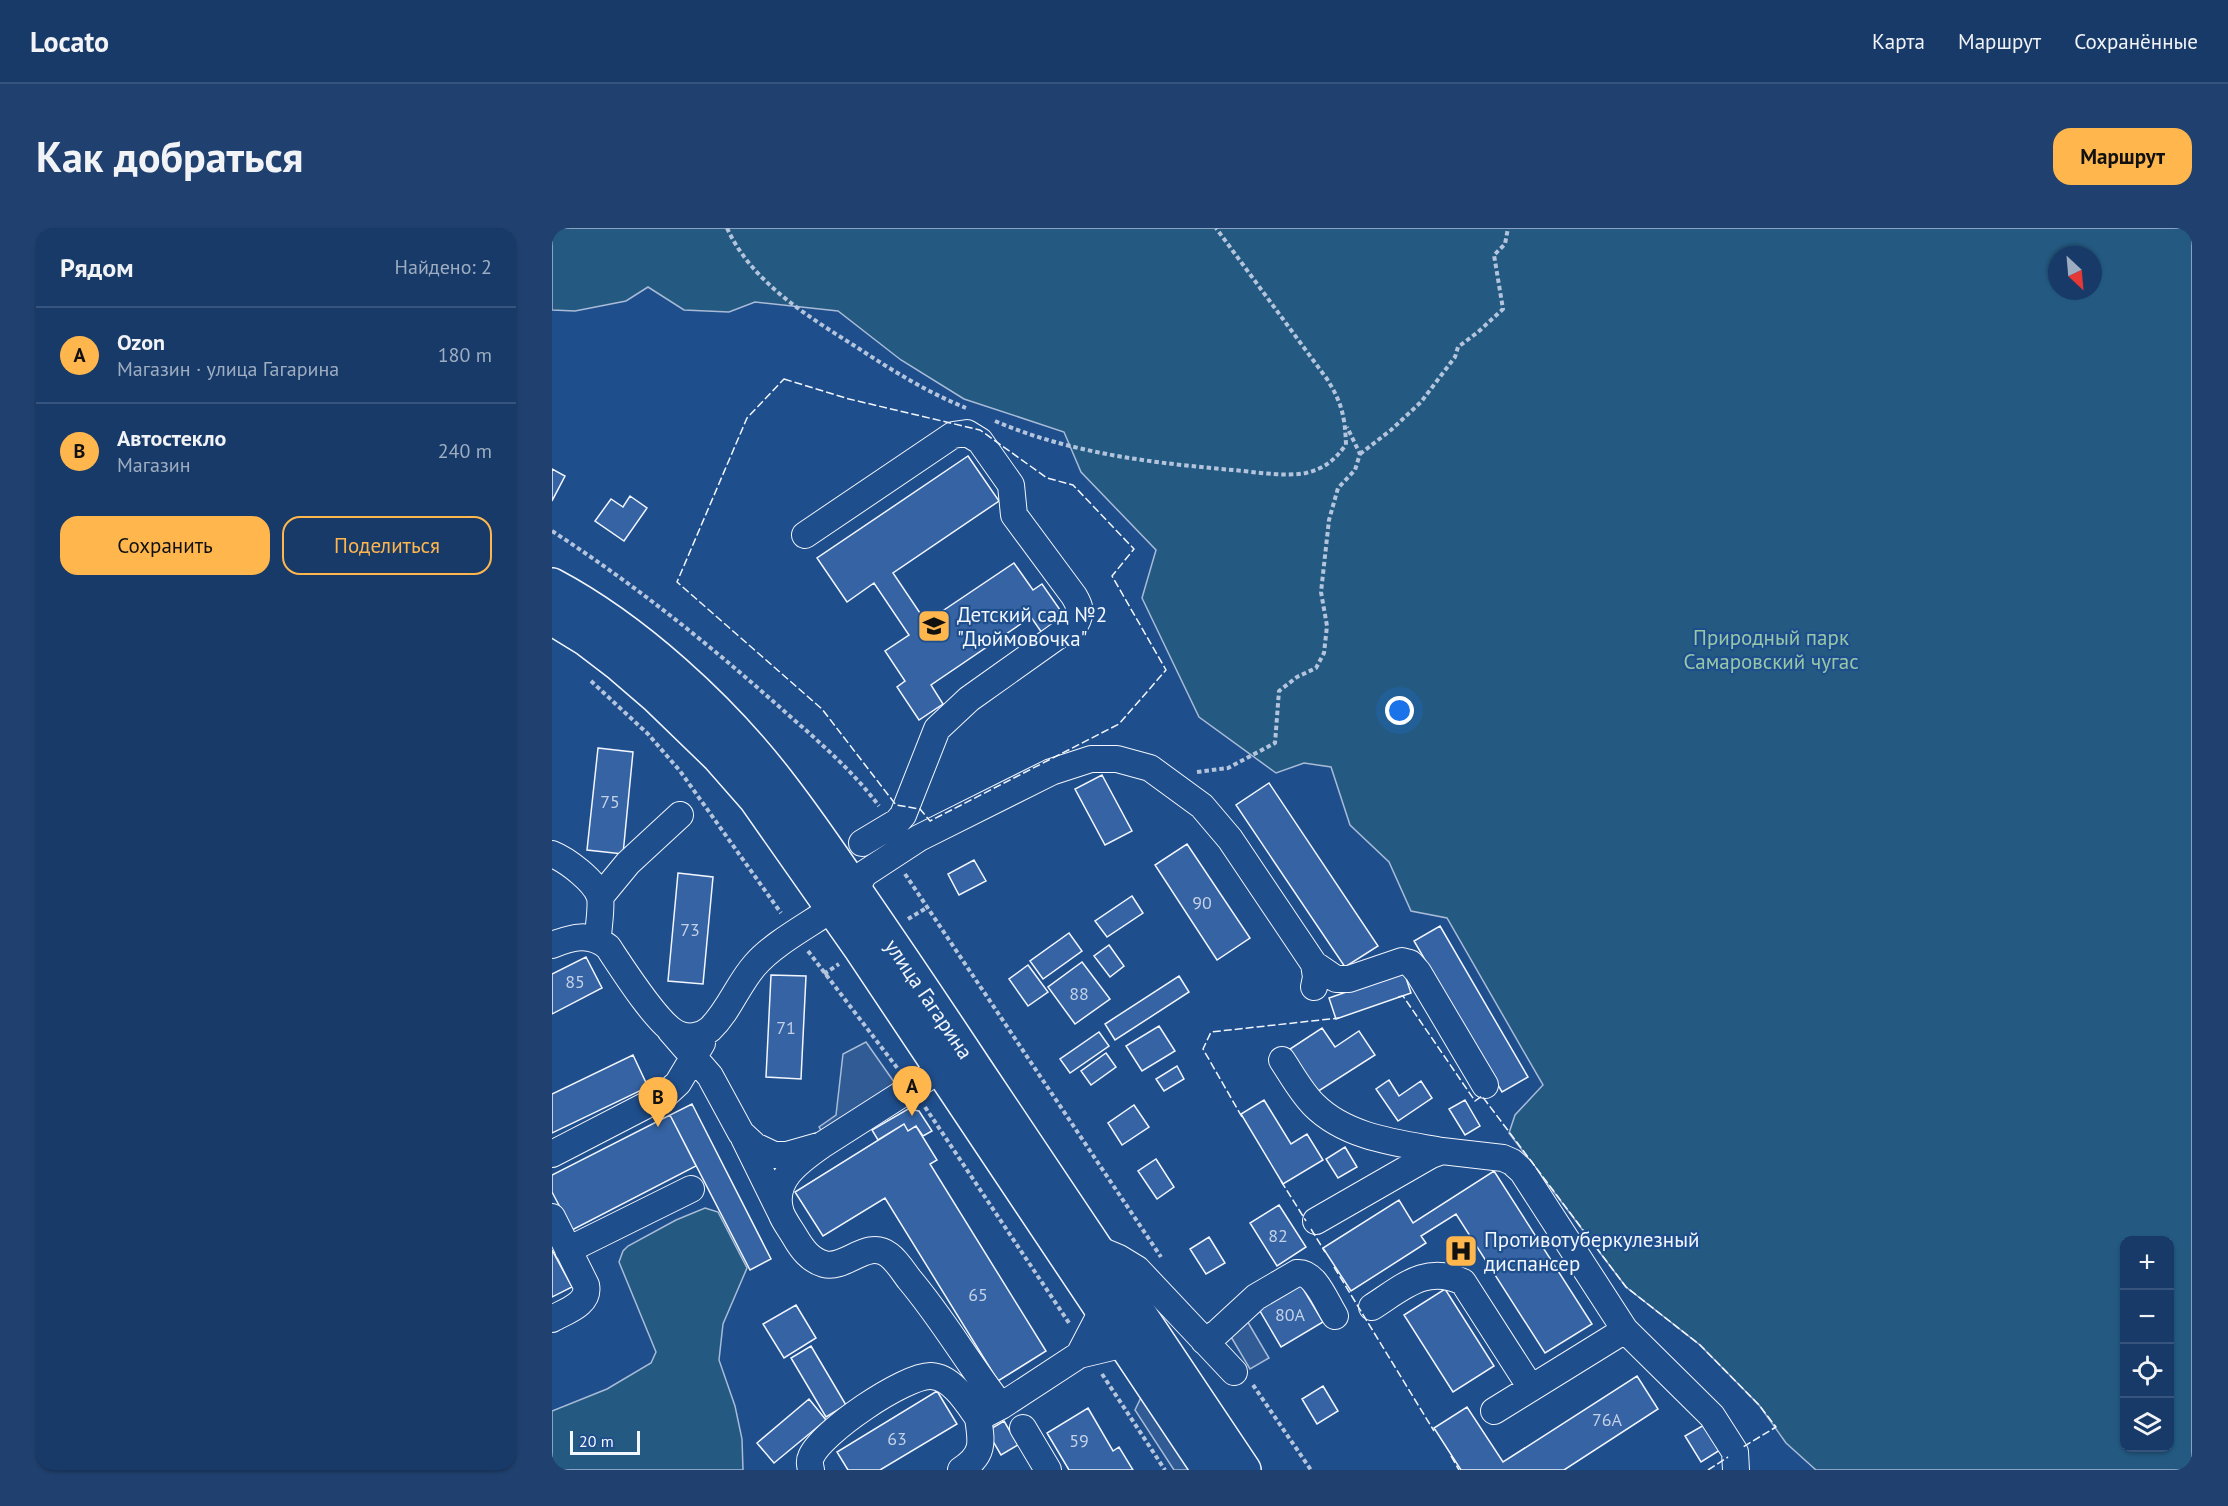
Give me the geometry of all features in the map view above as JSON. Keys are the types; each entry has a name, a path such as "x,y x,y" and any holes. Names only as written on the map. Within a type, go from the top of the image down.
{"main road":[{"name":"улица Гагарина","path":"552,585 603,616 639,643 710,706 777,780 813,828 846,902 941,1070 1114,1303 1244,1470"},
{"name":"улица Гагарина","path":"552,618 586,639 620,665 689,726 846,902 1095,1248 1125,1344 1209,1470"}],"lane":[{"path":"805,535 953,435 967,434 980,441 1011,485 1014,515 1079,605 1080,614 1076,623 969,699 937,729 903,815 897,822 862,843"},
{"path":"552,1154 664,1096 678,1083 711,1028 755,965 796,933 846,902 864,874 918,838 1051,772 1091,759 1117,759 1150,768 1202,806 1230,839 1314,975 1349,979 1402,961 1410,963 1485,1084"},
{"path":"598,939 600,897 628,862 680,815"},
{"path":"813,828 833,842 862,843 918,838"},
{"path":"552,854 562,857 583,873 600,897"},
{"path":"552,945 571,938 586,937 598,939 608,947 661,1021 694,1055 710,1076 781,1214 811,1259 826,1265 840,1263 862,1252 879,1249 889,1255 924,1296 1001,1406"},
{"path":"661,1021 682,1036 704,1034 711,1028"},
{"path":"710,1076 706,1061 706,1047 711,1028"},
{"path":"1282,1059 1298,1087 1314,1105 1329,1117 1358,1132 1387,1142 1503,1158 1522,1171 1626,1330 1712,1416 1735,1452 1736,1470"},
{"path":"781,1214 779,1197 781,1184 800,1160 941,1070"},
{"path":"741,1133 755,1146 774,1155 787,1155 822,1145"},
{"path":"1316,1221 1431,1155 1442,1151"},
{"path":"568,1250 691,1189"},
{"path":"552,1319 579,1304 585,1299 587,1291 553,1222"},
{"path":"1095,1248 1119,1257 1137,1269 1204,1341 1242,1376"},
{"path":"1204,1341 1217,1333 1256,1297 1297,1273 1304,1272 1310,1276 1335,1316"},
{"path":"1372,1307 1421,1277 1451,1276 1463,1282 1531,1388"},
{"path":"1084,1352 1114,1303"},
{"path":"1494,1411 1626,1330"},
{"path":"978,1418 1001,1406 1084,1352 1125,1344"},
{"path":"811,1470 809,1463 811,1455 819,1444 869,1402 919,1377 932,1376 945,1381 964,1399 978,1418 981,1440 978,1454 972,1463 961,1470"},
{"path":"1023,1428 1048,1470"}],"path":[{"path":"727,228 750,264 773,288 828,329 912,383 972,411"},
{"path":"990,419 1042,440 1178,465 1284,474 1306,472 1331,464 1346,445 1340,399 1216,228"},
{"path":"1161,776 1228,768 1275,743 1279,691 1297,677 1316,668 1324,653 1328,626 1321,592 1329,520 1338,488 1356,470 1360,454 1391,430 1421,402 1455,357 1458,347 1503,309 1494,255 1505,244 1508,228"},
{"path":"1345,424 1360,454"},
{"path":"552,531 596,559 655,603 752,683 807,731 851,774 881,810"},
{"path":"585,675 648,734 680,771 824,974 911,1088 1084,1352 1165,1470"},
{"path":"902,868 1163,1259"},
{"path":"1242,1376 1311,1470"}],"green space":[{"name":"Природный парк Самаровский чугас","path":"552,228 2192,228 2192,1470 1816,1470 1786,1443 1759,1405 1700,1345 1626,1287 1509,1133 1515,1115 1543,1085 1447,918 1411,911 1389,862 1350,825 1331,767 1304,763 1276,773 1199,717 1142,598 1156,550 1081,472 1064,432 964,399 901,360 838,311 755,302 729,312 684,310 648,287 626,301 575,311 552,310"},
{"path":"705,1208 718,1212 747,1268 723,1324 719,1360 735,1406 742,1439 743,1470 552,1470 552,1411 607,1389 651,1363 656,1352 619,1262 623,1251 676,1220"}],"shaded area":[{"path":"866,1042 906,1099 831,1146 819,1127 836,1115 843,1054"},
{"path":"1246,1319 1269,1358 1250,1369 1227,1330"},
{"path":"1149,1381 1209,1470 1174,1470 1135,1410"}],"building":[{"path":"968,456 999,501 893,573 926,622 1014,563 1033,590 1042,584 1065,617 1042,633 1031,617 931,685 943,704 919,720 897,687 905,681 885,651 909,635 874,583 847,602 817,558"},
{"path":"552,469 565,476 552,501"},
{"path":"630,496 647,508 624,541 595,521 611,499 623,507"},
{"path":"598,748 633,752 623,854 587,850"},
{"path":"1102,775 1132,831 1105,845 1075,789"},
{"path":"1269,783 1378,946 1345,967 1236,805"},
{"path":"1187,844 1250,938 1217,960 1155,865"},
{"path":"974,860 986,881 959,895 948,874"},
{"path":"678,873 713,877 703,984 668,981"},
{"path":"1132,896 1143,913 1107,937 1095,921"},
{"path":"1440,926 1528,1077 1502,1092 1414,941"},
{"path":"1069,933 1082,951 1043,979 1030,961"},
{"path":"1109,945 1124,966 1110,977 1094,956"},
{"path":"586,957 602,988 552,1014 552,974"},
{"path":"1082,962 1110,999 1075,1024 1048,987"},
{"path":"1028,965 1048,992 1028,1006 1009,979"},
{"path":"1404,972 1411,993 1336,1019 1329,998"},
{"path":"771,975 806,976 801,1079 766,1077"},
{"path":"1179,976 1189,992 1115,1040 1105,1024"},
{"path":"1159,1026 1175,1051 1142,1071 1126,1046"},
{"path":"1322,1028 1335,1047 1359,1031 1375,1055 1317,1092 1290,1049"},
{"path":"1099,1032 1109,1046 1070,1073 1060,1059"},
{"path":"1106,1053 1116,1067 1091,1085 1081,1071"},
{"path":"633,1055 648,1087 552,1133 552,1094"},
{"path":"1177,1066 1184,1079 1164,1091 1156,1079"},
{"path":"1389,1080 1399,1096 1421,1081 1432,1098 1398,1121 1376,1089"},
{"path":"1264,1100 1291,1144 1307,1134 1323,1160 1283,1184 1241,1114"},
{"path":"1465,1100 1480,1126 1465,1135 1449,1109"},
{"path":"692,1104 771,1259 750,1270 670,1115"},
{"path":"1134,1105 1149,1127 1122,1145 1108,1123"},
{"path":"908,1109 919,1111 932,1131 923,1136 916,1126 908,1131 904,1124 878,1140 872,1130"},
{"path":"670,1115 696,1166 572,1230 552,1192 552,1175"},
{"path":"904,1124 908,1131 916,1126 937,1160 930,1164 1046,1351 998,1381 885,1198 823,1236 795,1192"},
{"path":"1345,1147 1357,1167 1338,1178 1326,1159"},
{"path":"1156,1159 1174,1187 1157,1199 1138,1171"},
{"path":"1494,1171 1592,1324 1545,1353 1456,1214 1421,1236 1426,1243 1351,1291 1323,1248 1399,1200 1413,1223"},
{"path":"1279,1205 1306,1247 1277,1266 1250,1223"},
{"path":"1209,1237 1225,1263 1206,1274 1190,1249"},
{"path":"552,1250 572,1287 552,1297"},
{"path":"1299,1282 1323,1322 1281,1347 1257,1306"},
{"path":"1445,1289 1494,1366 1453,1392 1404,1315"},
{"path":"796,1305 816,1338 784,1358 763,1324"},
{"path":"811,1346 846,1405 826,1417 791,1358"},
{"path":"1637,1376 1658,1409 1564,1470 1461,1470 1434,1428 1467,1407 1503,1462"},
{"path":"1323,1386 1338,1411 1317,1424 1302,1399"},
{"path":"937,1391 957,1424 880,1470 848,1470 837,1452"},
{"path":"809,1399 826,1420 774,1463 757,1443"},
{"path":"1088,1408 1113,1451 1119,1447 1133,1470 1069,1470 1047,1433"},
{"path":"1004,1421 1018,1445 1001,1455 987,1431"},
{"path":"1704,1425 1720,1450 1701,1462 1685,1436"}],"fence":[{"path":"784,379 849,399 980,430 1047,478 1073,485 1134,549 1112,576 1166,670 1119,724 930,821 920,809 896,805 822,709 677,582 747,418 784,379"},
{"path":"1398,997 1403,996 1475,1101 1482,1096 1626,1287 1700,1345 1759,1405 1776,1427 1743,1447"},
{"path":"1242,1117 1203,1049 1211,1032 1339,1018"},
{"path":"1281,1181 1306,1221"},
{"path":"1311,1229 1325,1252"},
{"path":"1334,1267 1434,1431"},
{"path":"1451,1456 1459,1470"},
{"path":"1708,1470 1728,1457"}],"place":[{"name":"Детский сад №2 \"Дюймовочка\"","path":"934,626"},
{"name":"Ozon","path":"912,1116"},
{"name":"Автостекло","path":"658,1127"},
{"name":"Противотуберкулезный диспансер","path":"1461,1251"}]}
